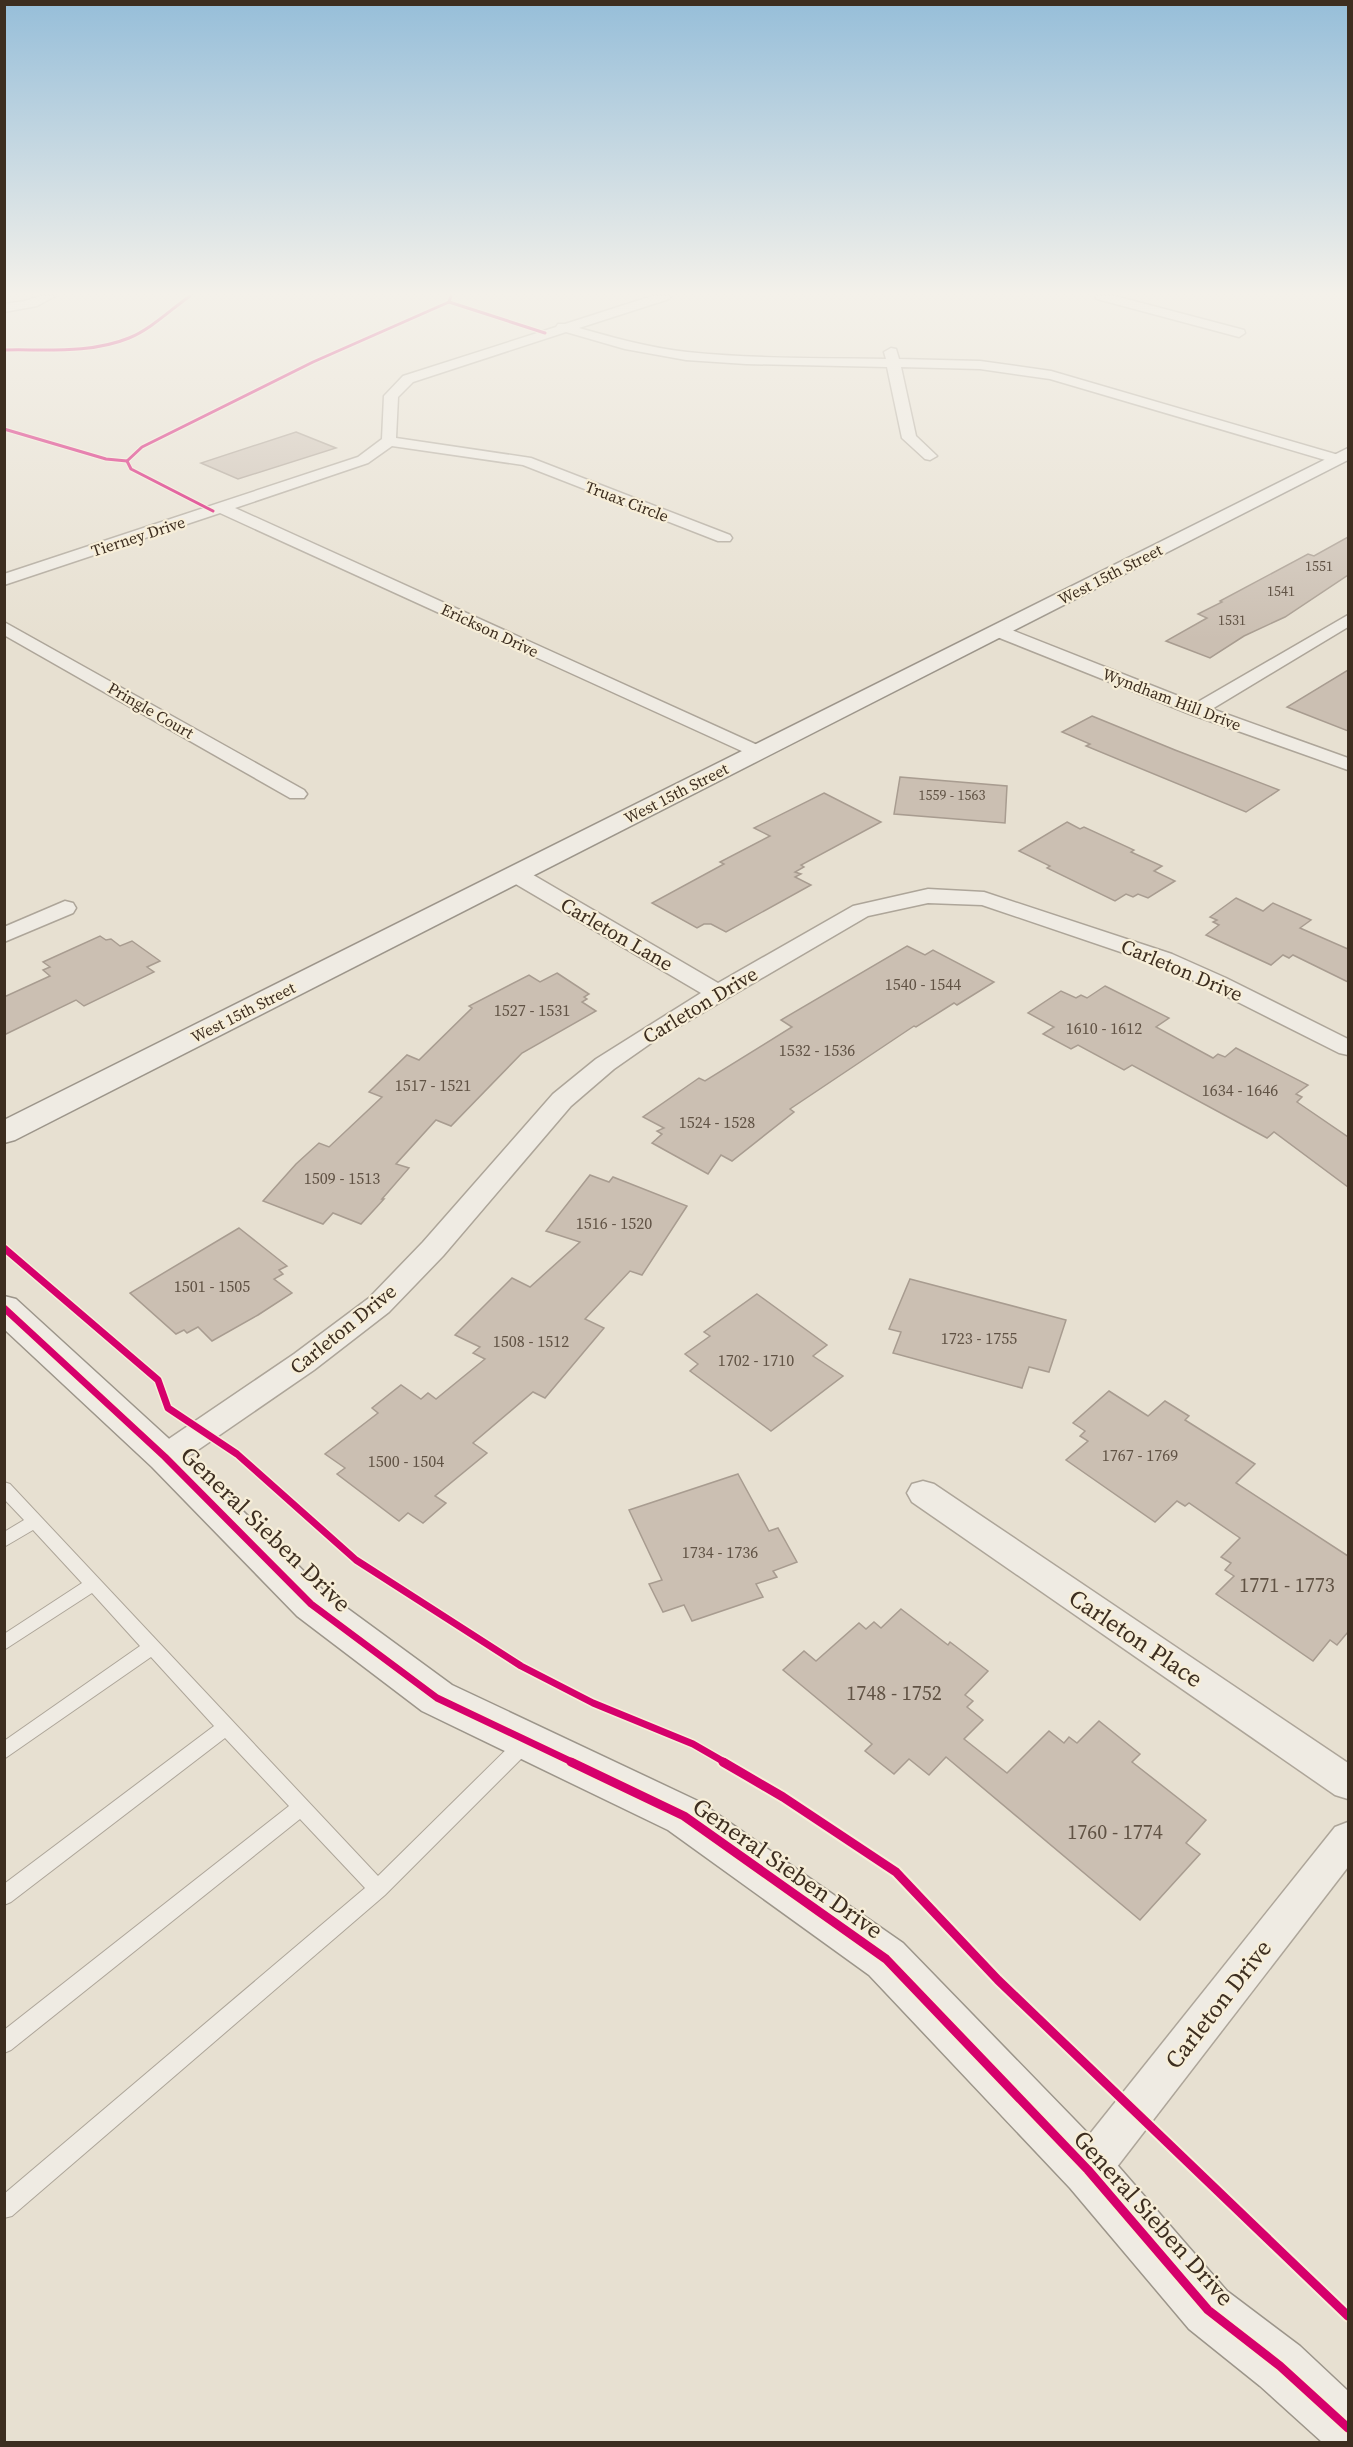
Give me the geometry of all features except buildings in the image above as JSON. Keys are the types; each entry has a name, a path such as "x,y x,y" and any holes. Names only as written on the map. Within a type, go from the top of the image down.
{"street":[{"path":"389,441 390,410"},
{"path":"903,410 909,438 930,456"},
{"path":"1178,410 1343,456"},
{"name":"Tierney Drive","path":"4,580 363,460 389,441"},
{"name":"Truax Circle","path":"389,441 526,461 724,538"},
{"name":"West 15th Street","path":"4,1133 1343,456"},
{"name":"Erickson Drive","path":"222,508 757,752"},
{"path":"1197,710 1348,620"},
{"name":"Pringle Court","path":"4,627 297,794"},
{"name":"Wyndham Hill Drive","path":"998,631 1197,710 1348,764"},
{"name":"Carleton Lane","path":"515,874 718,993"},
{"name":"Carleton Drive","path":"165,1457 304,1362 379,1305 433,1249 562,1100 614,1058 718,993 861,911 927,896 984,898 1164,959 1218,983 1348,1048"},
{"path":"4,935 65,908"},
{"name":"General Sieben Drive","path":"4,1308 165,1457 311,1604 437,1698 684,1816 886,1959 1088,2170 1208,2310 1280,2366 1348,2428"},
{"name":"Carleton Place","path":"923,1493 1348,1783"},
{"name":"Carleton Drive","path":"1088,2170 1348,1839"}],"lane":[{"path":"4,1488 378,1889"},
{"path":"4,1541 35,1521"},
{"path":"4,1644 93,1584"},
{"path":"4,1751 152,1647"},
{"path":"4,1896 226,1727"},
{"path":"4,2208 378,1889 527,1741"},
{"path":"4,2043 301,1807"}],"cycle path":[{"path":"213,511 131,469 127,461 142,447 216,410"},
{"path":"4,429 106,459 127,461"},
{"path":"4,1248 158,1380 168,1408 237,1454 356,1560 521,1666 593,1703 693,1744 783,1797 896,1872 998,1980 1348,2316"},
{"path":"4,1308 165,1457 311,1604 437,1698 684,1816 886,1959 1088,2170 1208,2310 1280,2366 1348,2428"}]}
